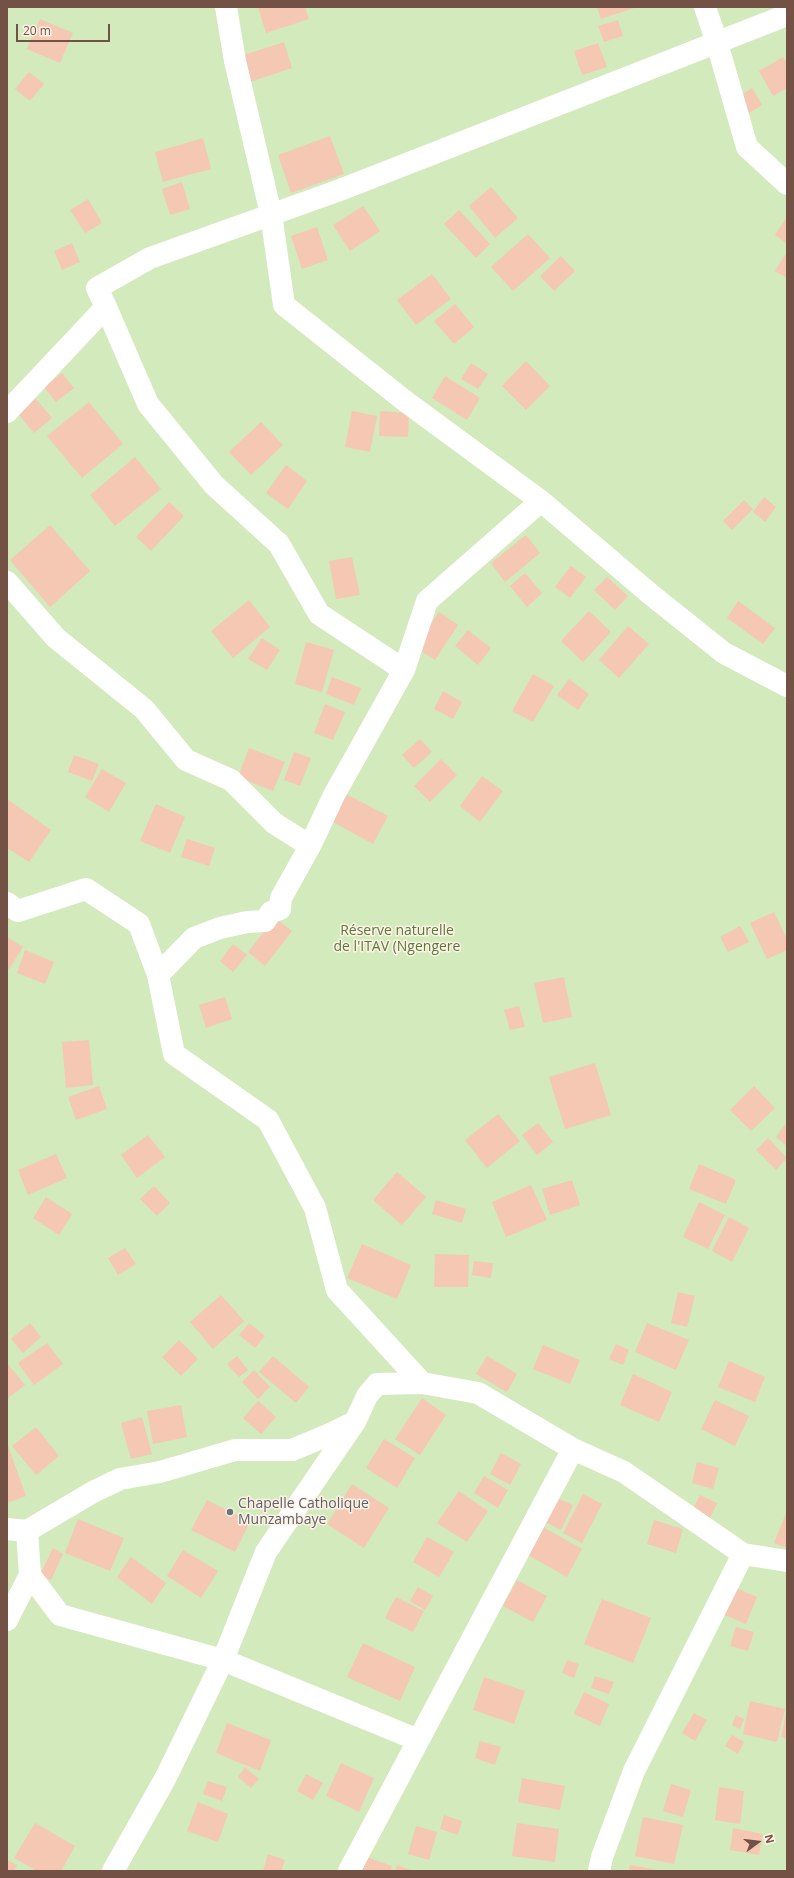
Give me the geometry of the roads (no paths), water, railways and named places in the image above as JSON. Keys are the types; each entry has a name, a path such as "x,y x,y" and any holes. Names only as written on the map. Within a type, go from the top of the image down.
{"street":[{"path":"226,7 235,61 271,214 284,306 405,401 541,501 649,593 724,653 787,686"},
{"path":"705,7 747,147 787,184"},
{"path":"404,670 320,614 279,544 214,485 148,404 97,288 150,258 340,190 787,15"},
{"path":"7,412 106,307"},
{"path":"158,975 194,938 220,928 247,922 265,921 271,912 280,909 281,898 310,846 334,795 404,670 427,601 541,501"},
{"path":"7,582 56,638 144,709 186,760 231,780 274,823 310,846"},
{"path":"7,903 18,911 86,889 139,924 158,975 174,1054 268,1120 315,1208 337,1290 422,1383"},
{"path":"114,1871 165,1778 223,1660 266,1552 355,1422 367,1396 377,1384 422,1383 478,1393 573,1449 624,1472 743,1554 787,1561"},
{"path":"355,1422 292,1450 235,1450 160,1472 120,1479 17,1530 30,1575 60,1615 223,1660 418,1740"},
{"path":"349,1871 573,1449"},
{"path":"600,1871 602,1857 634,1771 743,1554"},
{"path":"7,1620 30,1575"}],"place":[{"name":"Chapelle Catholique Munzambaye","path":"230,1512"}],"park label":[{"name":"Réserve naturelle de l'ITAV (Ngengere","path":"397,940"}]}
